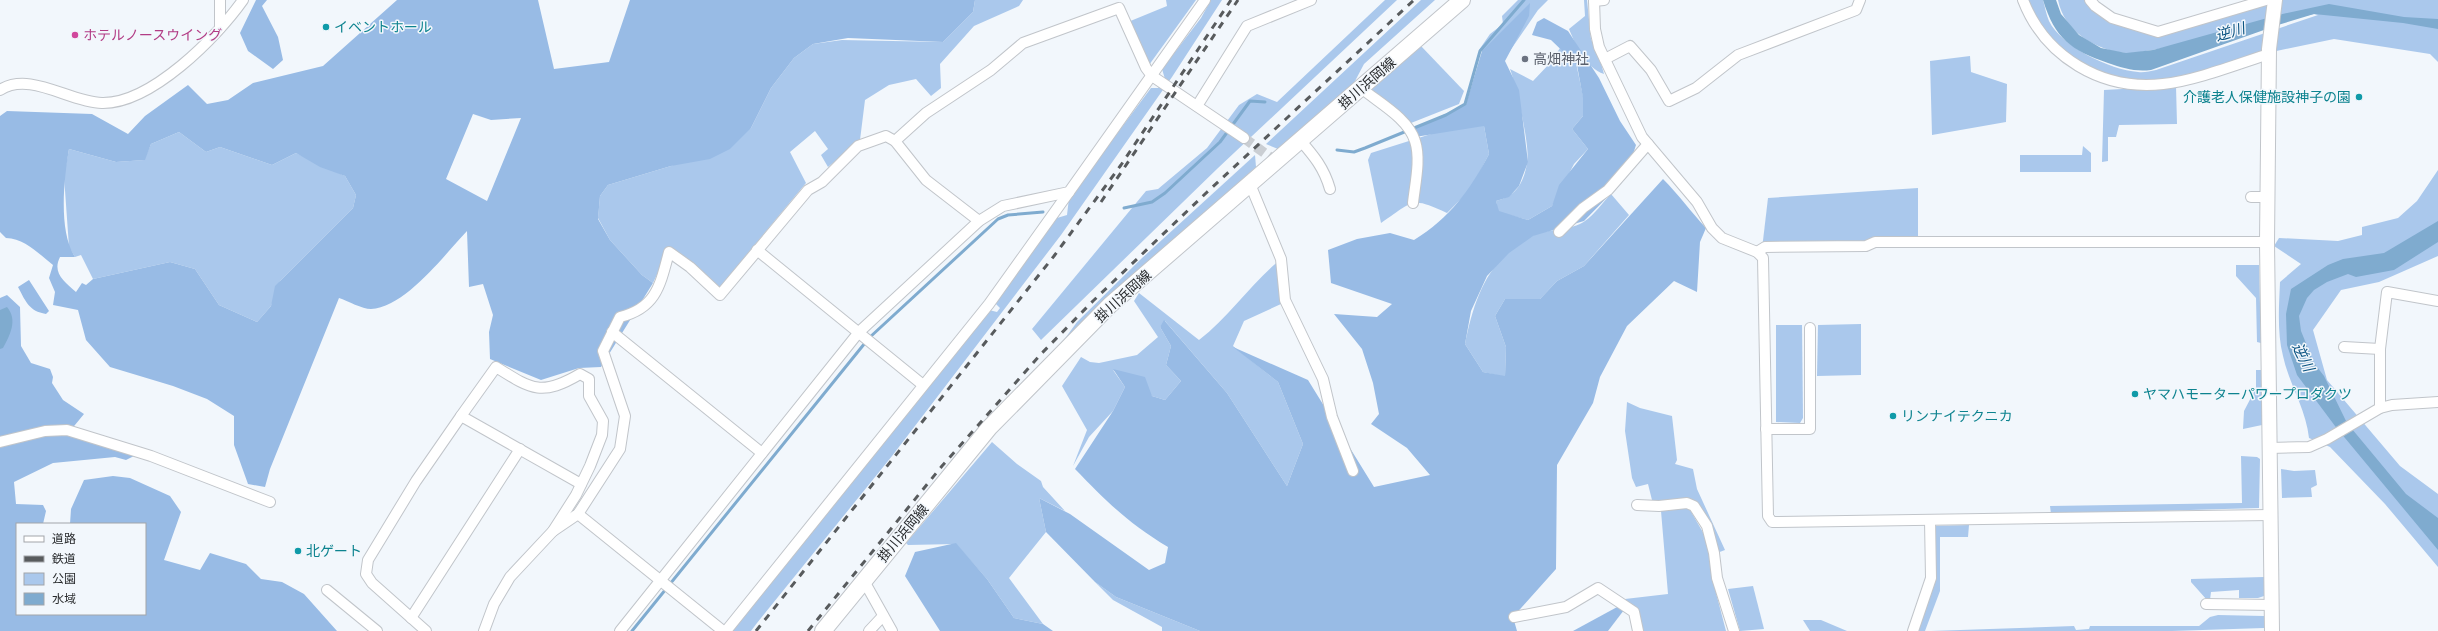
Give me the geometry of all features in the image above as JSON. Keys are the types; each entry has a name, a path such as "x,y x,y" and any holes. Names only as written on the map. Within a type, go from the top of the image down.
{"main road":[{"name":"掛川浜岡線","path":"823,631 989,428 1110,305 1250,184 1273,160 1300,140 1462,0"}],"street":[{"path":"220,0 220,28"},
{"path":"0,90 18,82 102,103 130,98 144,91 185,62 213,38 242,0"},
{"path":"578,514 724,631 989,304 1052,218 1205,0"},
{"path":"1197,106 1247,26 1311,0"},
{"path":"1597,0 1595,30 1605,59 1642,137 1697,202 1712,228 1722,238 1757,252 1763,258 1768,516 1772,522 2271,515"},
{"path":"1605,59 1630,46 1651,70 1669,101 1696,88 1738,55 1856,10 1860,0"},
{"path":"2023,0 2029,16 2050,44 2074,64 2123,84 2166,84 2269,52"},
{"path":"2090,0 2095,6 2112,18 2158,32 2271,2 2267,242 2272,631"},
{"path":"895,141 926,113 991,70 1023,43 1119,8 1146,68 1152,76 1240,135"},
{"path":"1361,88 1409,130 1416,141 1417,156 1413,203"},
{"path":"553,531 578,514 616,455 621,442 625,416 603,350 620,317 637,313 650,302 662,278 669,252 690,267 720,295 808,190 822,182 858,146 886,136 895,141 926,180 979,221"},
{"path":"1300,140 1319,162 1325,173 1330,189"},
{"path":"1559,232 1583,208 1608,190 1648,144"},
{"path":"1250,184 1282,259 1285,300 1323,379 1332,417 1353,472"},
{"path":"620,631 859,332 979,221 1003,206 1069,192"},
{"path":"2251,196 2268,196"},
{"path":"1757,252 1765,247 1866,246 1875,242 2267,242"},
{"path":"757,250 923,385"},
{"path":"2376,411 2380,349 2388,292 2438,301"},
{"path":"1766,429 1810,429 1810,328"},
{"path":"612,332 762,453"},
{"path":"2344,347 2380,349"},
{"path":"426,631 372,583 366,574 368,560 416,481 496,367 524,385 542,389 566,382 580,374 589,379 589,396 603,421 602,434 581,484 553,531 510,577 494,604 484,631"},
{"path":"2270,448 2309,447 2327,439 2376,411 2392,405 2438,402"},
{"path":"461,416 581,484"},
{"path":"0,442 45,431 67,430 151,456 270,502"},
{"path":"412,618 520,449"},
{"path":"1637,505 1659,506 1686,503 1694,506 1707,526 1714,553 1717,578 1734,631"},
{"path":"1914,631 1931,578 1930,520"},
{"path":"864,581 892,631"},
{"path":"1514,617 1566,607 1598,588 1634,612 1638,631"},
{"path":"327,590 377,631"},
{"path":"2206,604 2272,605"},
{"path":"869,631 883,616"}],"green space":[{"path":"975,0 1023,0 1019,6 974,26 940,64 941,88 931,96 916,79 889,85 865,100 860,140 828,167 821,155 828,149 815,131 790,152 806,183 719,288 669,249 653,283 642,275 610,240 598,218 600,196 608,185 671,166 751,128 771,88 794,58 813,44 842,40 943,42 973,12"},
{"path":"1166,0 1196,0 1149,65 1128,22 1167,6"},
{"path":"1211,0 1222,0 1172,77 1061,235 892,456 751,631 731,631 989,310 997,312 1000,308 995,303 1057,218 1067,215 1069,198 1151,88 1158,88 1165,79 1162,69 1201,18"},
{"path":"1385,0 1397,0 1218,168 1041,340 1032,329 1146,191 1158,189 1207,148 1239,105 1257,94 1277,102"},
{"path":"1421,0 1435,0 1364,64 1354,83 1278,149 1266,144"},
{"path":"1518,0 1548,0 1538,10 1503,61 1479,50 1490,34 1503,24 1502,16"},
{"path":"1584,0 1587,0 1591,39 1599,56 1604,74 1592,67 1582,56 1569,29 1585,16"},
{"path":"2026,0 2043,0 2049,21 2055,30 2075,48 2114,67 2142,72 2156,70 2318,15 2314,14 2153,50 2128,53 2103,48 2082,37 2067,21 2061,11 2058,0 2085,0 2087,4 2109,20 2157,34 2271,0 2438,0 2438,62 2430,54 2334,39 2267,53 2166,83 2123,83 2075,63 2054,46"},
{"path":"1420,45 1464,91 1459,104 1411,123 1403,122 1368,88"},
{"path":"1560,48 1576,63 1583,96 1583,116 1572,129 1588,149 1574,164 1552,206 1528,220 1498,212 1496,201 1509,196 1518,188 1523,178 1528,156 1516,88 1510,69 1533,81 1551,62"},
{"path":"1970,56 1971,72 2007,84 2006,122 1932,135 1930,61"},
{"path":"2176,86 2177,124 2119,125 2116,137 2108,137 2108,161 2102,162 2104,90"},
{"path":"1469,122 1484,126 1489,154 1471,189 1447,213 1426,204 1412,203 1381,223 1368,160 1371,153"},
{"path":"179,132 206,152 220,147 272,165 296,153 345,176 356,195 353,208 280,281 271,306 257,322 219,305 195,269 170,262 93,279 81,255 75,257 69,247 64,176 69,149 116,162 144,160 151,144"},
{"path":"2083,146 2091,153 2091,172 2020,172 2020,155 2082,155"},
{"path":"1255,155 1256,167 1061,344 1077,322 1141,259"},
{"path":"2438,170 2438,256 2379,282 2341,290 2313,330 2327,380 2400,466 2438,494 2438,567 2385,504 2330,447 2309,438 2305,417 2289,377 2281,347 2279,329 2280,282 2301,264 2274,246 2279,238 2338,241 2362,235 2362,227 2398,218 2417,201"},
{"path":"1918,188 1918,240 1762,249 1768,198"},
{"path":"1611,194 1629,215 1584,266 1557,281 1540,299 1505,299 1495,316 1506,347 1505,377 1483,372 1465,344 1473,311 1485,281 1494,268 1504,256 1517,245 1532,236 1538,233 1566,228 1585,221"},
{"path":"1281,259 1281,304 1244,321 1233,346 1278,382 1303,444 1287,486 1227,393 1165,321 1160,327 1171,346 1166,365 1181,381 1165,400 1152,396 1113,370 1125,387 1113,411 1089,437 1073,466 1087,430 1062,386 1081,357 1090,362 1099,363 1137,355 1158,337 1134,301 1139,293 1199,340 1221,321 1260,278"},
{"path":"2236,265 2259,265 2261,343 2257,342 2256,298 2236,276"},
{"path":"1861,324 1861,375 1817,376 1818,325"},
{"path":"1776,325 1802,325 1803,418 1800,423 1776,422"},
{"path":"2256,370 2262,370 2262,425 2243,429 2244,411 2256,388"},
{"path":"1627,402 1640,408 1672,416 1677,460 1675,464 1693,469 1697,489 1725,550 1717,553 1688,499 1653,504 1648,484 1636,487 1632,478 1625,431"},
{"path":"992,442 1017,464 1041,481 1043,487 1065,511 1039,498 1046,532 1009,578 1043,624 1014,618 987,579 956,544 908,545 906,543"},
{"path":"2241,456 2257,457 2260,459 2259,508 2051,514 2050,506 2242,503"},
{"path":"2281,469 2294,471 2315,470 2317,485 2311,488 2312,497 2282,498"},
{"path":"1689,508 1709,543 1715,589 1726,631 1638,631 1634,612 1625,599 1668,594 1661,511"},
{"path":"1969,525 1968,537 1940,537 1940,591 1925,631 1916,631 1933,580 1932,526"},
{"path":"2264,577 2264,596 2258,598 2239,598 2239,590 2211,592 2210,600 2207,600 2191,582 2191,579"},
{"path":"1095,582 1116,597 1200,631 1162,631 1162,627 1113,600"},
{"path":"1753,586 1764,629 1740,631 1728,589"},
{"path":"2218,615 2264,616 2264,628 2172,631 1931,631 2074,626 2076,630 2089,629 2090,626 2199,626 2210,617"},
{"path":"1803,620 1821,620 1847,631 1810,631"}],"shaded area":[{"path":"256,0 267,0 262,6 278,37 283,60 273,69 248,51 240,33"},
{"path":"397,0 538,0 554,69 609,62 630,0 975,0 973,12 943,42 848,38 813,44 794,58 771,88 751,128 730,149 710,159 671,166 608,185 600,196 598,219 610,240 642,275 653,283 601,367 579,368 541,380 490,359 489,332 493,315 483,284 469,287 467,231 424,278 398,299 384,306 367,309 339,298 270,469 265,487 248,484 234,445 234,416 207,399 173,386 110,367 86,340 78,310 53,305 55,292 49,278 53,265 31,247 19,241 6,238 0,232 0,116 7,111 92,114 128,134 145,116 188,85 207,104 228,100 253,83 323,66","holes":["473,114 491,120 521,118 487,201 446,179","179,132 206,152 220,147 272,165 296,153 320,167 345,176 356,195 353,208 275,286 271,306 257,322 219,305 195,269 170,262 93,279 86,285 82,283 76,292 58,272 57,268 60,257 75,257 66,233 64,219 64,189 69,149 116,162 145,160 151,144"]},
{"path":"1530,3 1529,16 1505,61 1519,90 1528,162 1519,186 1509,197 1496,201 1499,211 1528,220 1552,206 1559,185 1588,149 1572,129 1583,116 1583,98 1577,65 1551,40 1532,35 1537,22 1544,18 1568,31 1599,78 1620,121 1636,145 1625,179 1584,221 1533,236 1509,253 1487,276 1471,311 1465,344 1483,372 1505,376 1506,347 1495,316 1505,299 1540,299 1557,281 1584,266 1663,179 1706,228 1700,242 1697,292 1674,281 1627,326 1600,377 1593,403 1557,465 1556,569 1513,617 1517,631 1200,631 1116,597 1095,582 1046,532 1039,498 1070,514 1149,570 1165,563 1168,547 1118,511 1075,469 1113,411 1125,387 1113,369 1145,377 1152,396 1165,400 1181,381 1166,365 1171,346 1160,327 1164,320 1227,393 1287,486 1303,444 1278,382 1233,347 1308,380 1374,487 1430,475 1407,448 1371,424 1379,414 1373,383 1362,349 1334,314 1377,317 1392,304 1331,283 1328,250 1357,239 1390,233 1414,240 1449,213 1458,202 1474,180 1489,154 1484,126 1415,137 1412,130 1466,104 1482,51"},
{"path":"29,280 49,311 46,314 40,313 32,308 18,287"},
{"path":"7,295 20,307 21,346 31,363 50,369 53,377 52,383 63,400 84,414 70,431 134,456 126,460 115,457 53,463 14,482 16,504 43,505 46,511 43,523 16,523 16,615 146,615 146,523 70,523 71,509 84,480 113,476 130,478 170,496 181,512 164,560 200,570 210,553 246,564 261,579 282,582 304,594 337,631 0,631 0,298"},
{"path":"956,543 987,579 1014,618 1043,624 1053,631 940,631 905,576 915,552"},
{"path":"1619,606 1624,610 1608,631 1573,631"}],"water":[{"name":"逆川","path":"2043,0 2056,0 2061,14 2079,35 2101,48 2126,53 2153,50 2278,15 2329,4 2404,17 2438,19 2438,29 2403,23 2314,14 2278,25 2151,70 2134,70 2108,63 2074,48 2059,34"},
{"name":"逆川","path":"2438,221 2438,242 2394,270 2356,277 2348,274 2327,282 2314,290 2307,298 2299,316 2301,331 2314,363 2324,376 2347,423 2406,494 2438,518 2438,550 2335,426 2297,375 2287,345 2286,314 2291,289 2328,265 2343,259 2384,253"},
{"path":"7,307 12,317 12,328 3,348 0,349 0,310"}],"waterway":[{"path":"1337,150 1354,152 1446,115 1465,104 1480,51 1524,0"},
{"path":"1124,208 1152,202 1165,193 1220,142 1250,101 1265,102"},
{"path":"632,631 869,338 998,219 1008,215 1043,212"}],"tunnel":[{"path":"1244,138 1270,157"}],"railway":[{"path":"756,631 1054,256 1121,165 1231,0"},
{"path":"1101,202 1238,0"},
{"path":"808,631 942,466 1041,354 1093,301 1204,195 1414,0"}],"place":[{"name":"イベントホール","path":"326,27"},
{"name":"ホテルノースウイング","path":"75,35"},
{"name":"高畑神社","path":"1525,59"},
{"name":"介護老人保健施設神子の園","path":"2359,97"},
{"name":"ヤマハモーターパワープロダクツ","path":"2135,394"},
{"name":"リンナイテクニカ","path":"1893,416"},
{"name":"北ゲート","path":"298,551"}]}
